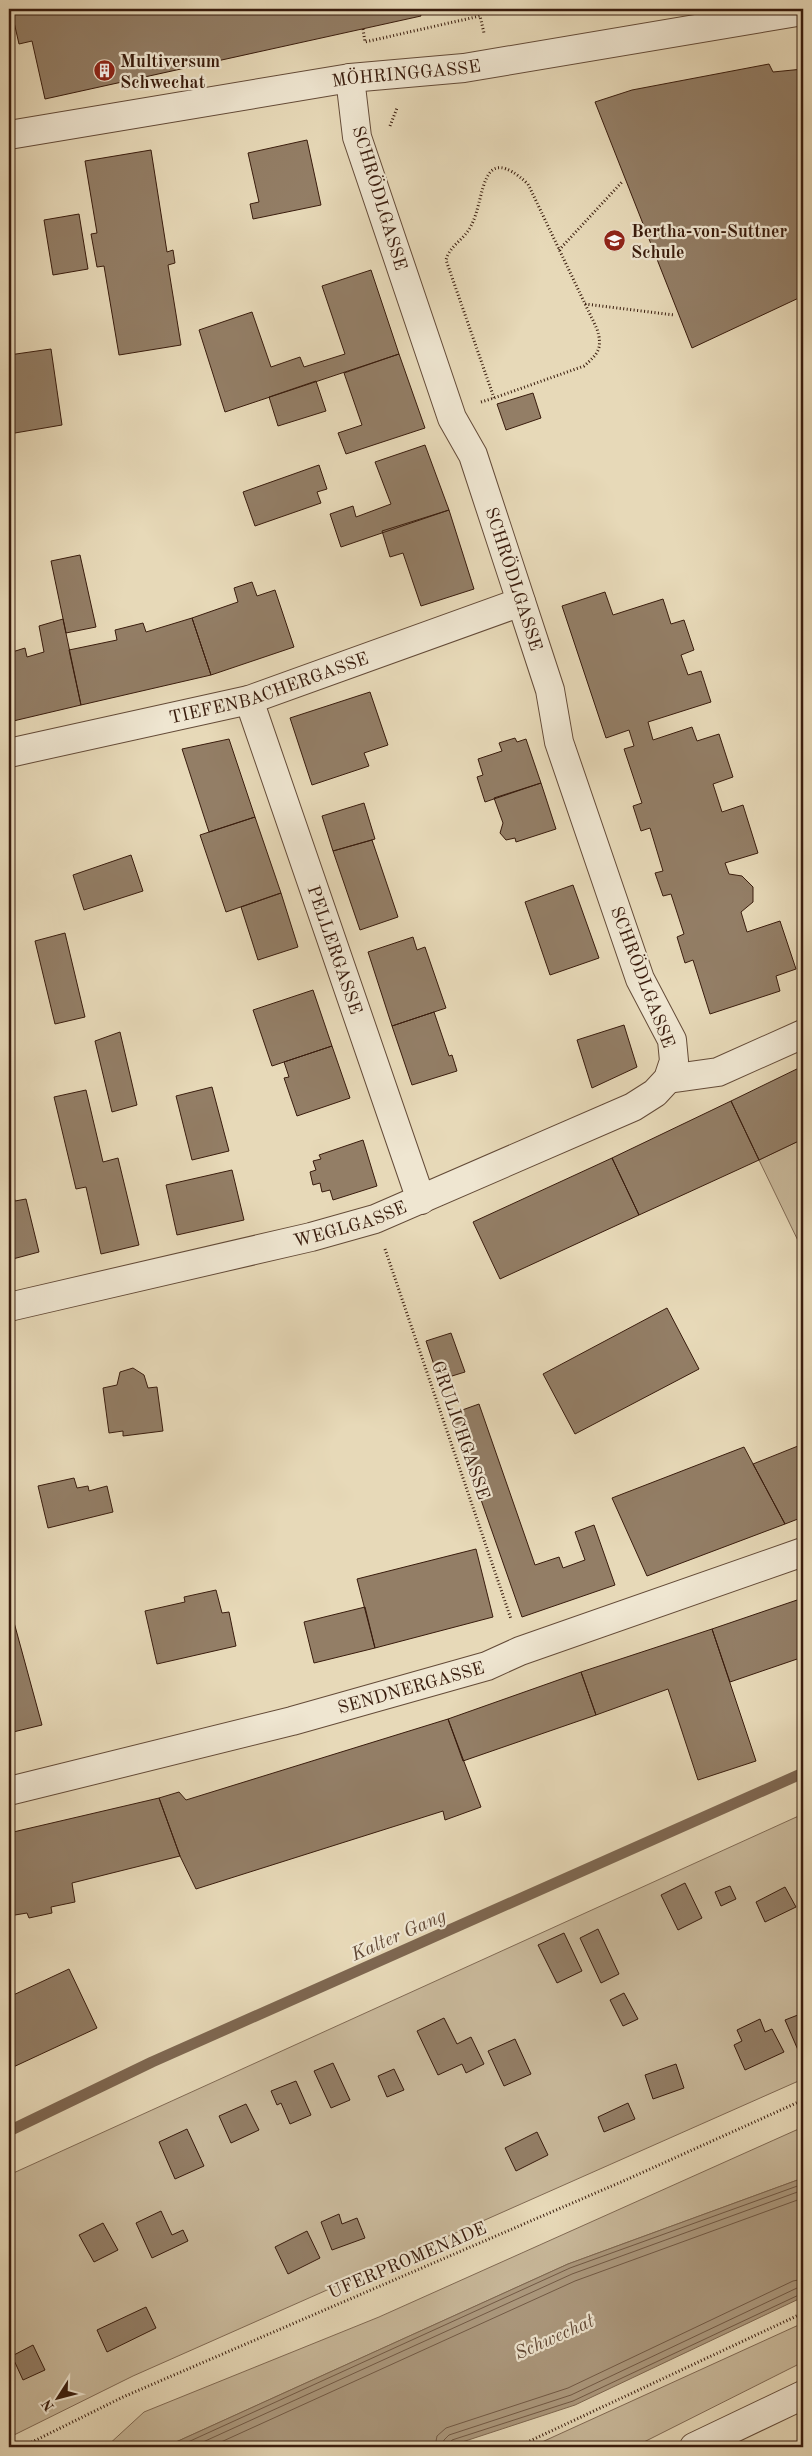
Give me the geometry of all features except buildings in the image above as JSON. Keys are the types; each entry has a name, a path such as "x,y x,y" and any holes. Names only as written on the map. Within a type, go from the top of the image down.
{"street":[{"name":"MÖHRINGGASSE","path":"9,136 350,78 464,68 803,11"},
{"name":"SCHRÖDLGASSE","path":"350,78 358,137 452,418 473,455 550,690 559,742 640,979 672,1040 674,1061 668,1079"},
{"name":"TIEFENBACHERGASSE","path":"9,754 249,700 521,602"},
{"name":"PELLERGASSE","path":"249,700 421,1200"},
{"path":"668,1079 718,1072 803,1034"},
{"name":"WEGLGASSE","path":"9,1307 311,1237 374,1219 633,1107 655,1093 668,1079"},
{"name":"SENDNERGASSE","path":"9,1790 292,1721 486,1666 520,1651 803,1552"},
{"path":"710,2443 803,2395"}],"path":[{"path":"363,29 365,42 480,16 485,35"},
{"path":"478,403 494,398 584,366 594,358 601,342 528,184 513,170 504,167 492,171 485,181 472,226 459,242 451,247 446,260 494,398"},
{"path":"559,250 622,182"},
{"path":"585,304 674,315"},
{"name":"GRULICHGASSE","path":"374,1219 493,1562 520,1651"},
{"name":"UFERPROMENADE","path":"22,2447 123,2397 619,2183 803,2100"},
{"path":"517,2447 803,2313"}],"shaded area":[{"path":"803,1139 803,1251 759,1160"},
{"path":"803,1814 803,2079 133,2376 14,2435 9,2426 9,2175"},
{"path":"803,2127 803,2178 568,2264 165,2447 106,2447 144,2412 379,2317"},
{"path":"803,2323 803,2362 634,2447 531,2447"}],"water":[{"name":"Schwechat","path":"803,2178 803,2297 575,2405 447,2447 165,2447 568,2264"}],"waterway":[{"name":"Kalter Gang","path":"9,2131 152,2062 803,1773"}],"place":[{"name":"Multiversum Schwechat","path":"104,71"},
{"name":"Bertha-von-Suttner Schule","path":"615,241"}]}
